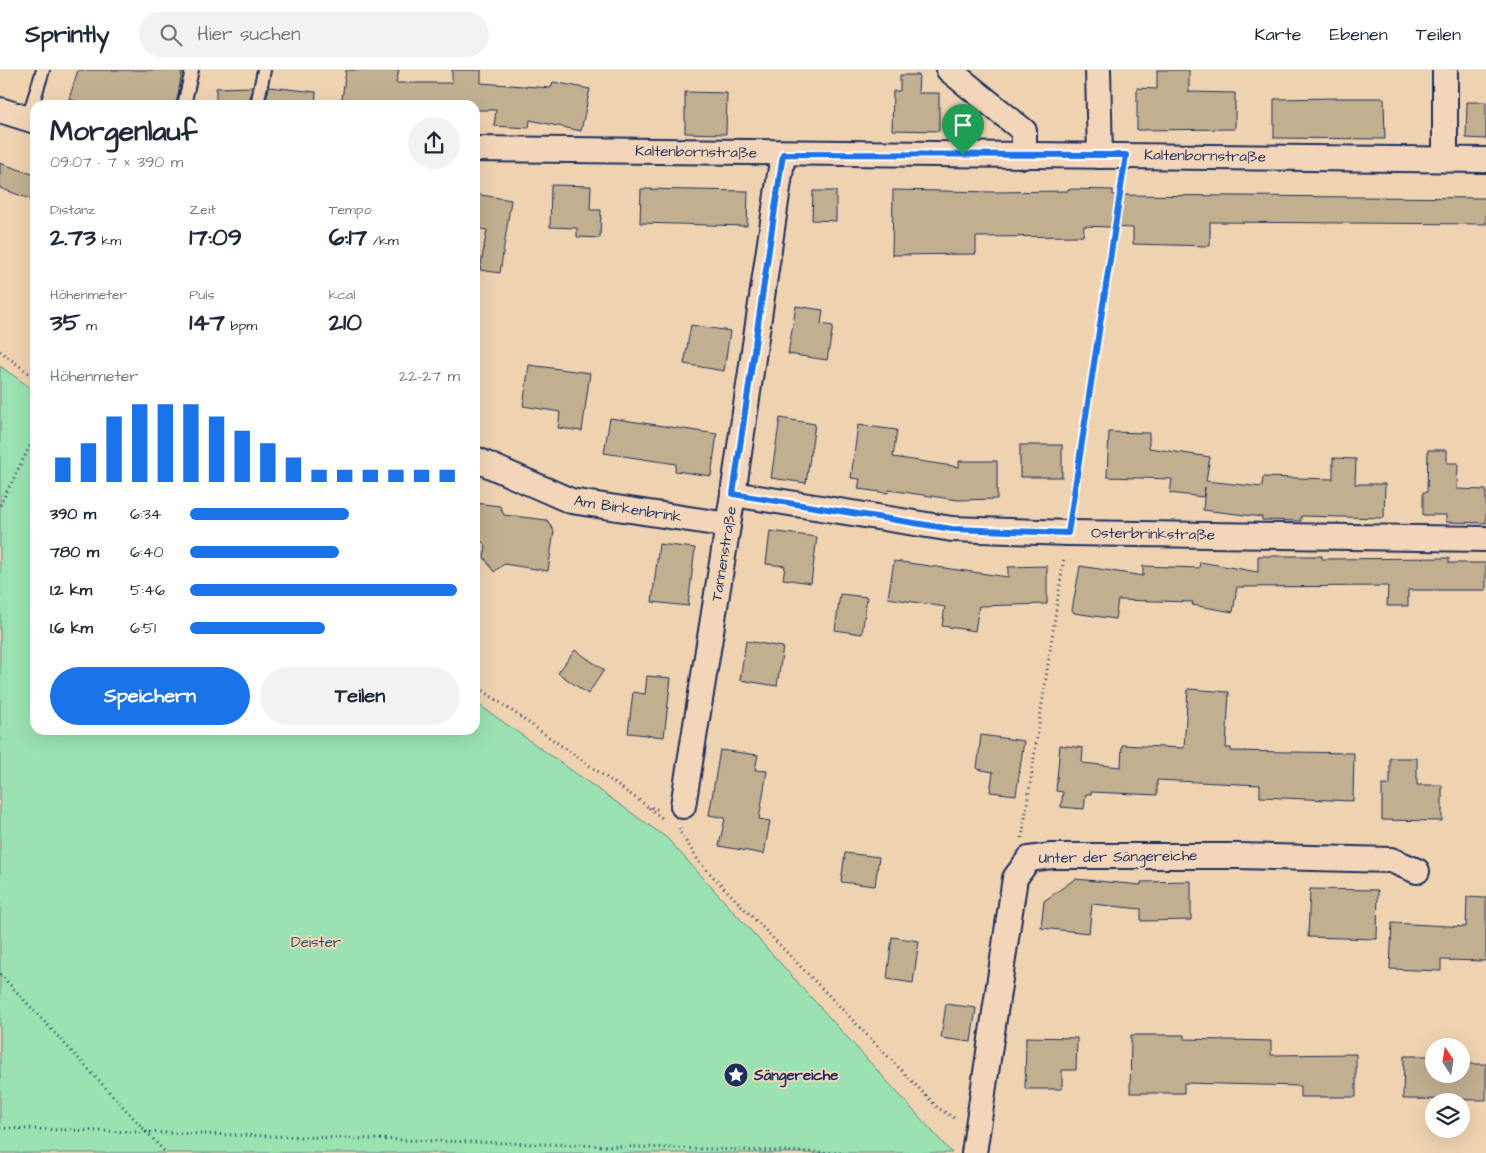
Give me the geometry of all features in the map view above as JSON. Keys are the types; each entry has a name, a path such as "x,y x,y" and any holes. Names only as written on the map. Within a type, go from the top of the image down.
{"street":[{"path":"950,70 1024,131 1024,156"},
{"path":"1098,70 1100,156"},
{"path":"1445,70 1445,159"},
{"path":"0,110 30,120"},
{"name":"Kaltenbornstraße","path":"480,149 783,154 1126,155 1486,160"},
{"name":"Tannenstraße","path":"683,806 733,494 783,154"},
{"name":"Am Birkenbrink","path":"480,461 572,501 728,525"},
{"name":"Osterbrinkstraße","path":"733,494 952,529 1068,533 1486,539"},
{"name":"Unter der Sängereiche","path":"975,1142 1016,878 1029,859 1052,856 1239,856 1391,860 1417,871"}],"lane":[{"path":"36,100 43,70"},
{"path":"185,100 192,70"},
{"path":"258,100 264,70"}],"path":[{"path":"1029,859 1021,842 1022,832 1126,155"},
{"path":"0,351 30,374"},
{"path":"0,505 30,446"},
{"path":"480,689 647,806 666,811 683,806 680,832 700,863 938,1108 975,1142"},
{"path":"0,974 144,1132 166,1153"},
{"path":"0,1128 700,1151 844,1153"}],"green space":[{"name":"Deister","path":"0,366 30,387 30,735 480,735 480,706 667,838 952,1153 0,1153"}],"building":[{"path":"78,70 180,70 182,73 177,100 69,99"},
{"path":"346,70 399,70 396,83 452,83 452,70 481,70 481,83 551,88 553,82 590,89 581,131 530,120 529,128 494,126 496,110 480,110 480,100 342,99"},
{"path":"1157,70 1189,70 1189,92 1235,93 1235,129 1137,130 1137,88 1157,89"},
{"path":"900,75 919,75 918,93 939,93 939,131 892,130 893,91 900,91"},
{"path":"252,87 250,100 216,100 216,88"},
{"path":"269,87 316,92 315,100 266,100"},
{"path":"685,92 727,93 726,134 685,133"},
{"path":"1384,98 1385,139 1274,138 1274,99"},
{"path":"1467,102 1486,102 1486,139 1466,138"},
{"path":"0,163 30,173 30,199 0,188"},
{"path":"551,185 591,186 590,210 601,210 600,238 577,237 577,228 550,227"},
{"path":"641,189 748,191 747,226 640,223"},
{"path":"1068,189 1113,190 1113,195 1486,198 1486,224 1210,222 1210,246 1133,244 1133,228 1084,226 1083,236 976,237 976,254 892,255 893,190 993,192 1068,191"},
{"path":"813,191 836,191 836,221 812,220"},
{"path":"480,195 511,200 500,273 480,270 487,230 480,229"},
{"path":"796,306 823,310 821,324 833,326 827,360 788,354"},
{"path":"691,325 730,331 724,371 684,364"},
{"path":"529,365 590,373 582,431 558,428 560,412 523,406"},
{"path":"610,418 717,434 711,476 675,471 676,464 604,453"},
{"path":"780,418 815,424 806,483 771,478"},
{"path":"858,425 897,430 893,457 959,467 959,461 997,461 997,499 958,500 889,490 888,493 858,489 860,479 851,478"},
{"path":"1109,432 1149,433 1149,448 1210,457 1206,481 1262,487 1263,477 1333,479 1333,458 1356,459 1355,484 1385,484 1384,518 1301,516 1301,521 1262,520 1262,517 1203,510 1205,487 1203,497 1170,493 1172,479 1107,477"},
{"path":"1020,445 1062,445 1062,477 1020,477"},
{"path":"1428,450 1447,450 1447,463 1458,463 1457,489 1486,490 1486,523 1446,522 1446,515 1423,515 1423,492 1427,492"},
{"path":"480,504 500,506 504,515 547,520 554,531 548,571 504,564 494,572 484,557 486,546 480,539"},
{"path":"770,531 817,537 811,583 783,579 785,566 766,564"},
{"path":"659,544 695,548 688,606 652,602"},
{"path":"1258,556 1322,556 1322,559 1449,558 1449,563 1486,563 1486,590 1408,590 1408,606 1387,606 1388,586 1237,587 1233,612 1192,605 1193,602 1118,600 1115,619 1074,613 1072,610 1080,566 1143,576 1143,566 1199,568 1200,562 1258,572"},
{"path":"894,561 1008,577 1008,567 1047,566 1047,604 979,606 975,631 942,626 945,607 888,598"},
{"path":"840,594 867,597 862,634 835,630"},
{"path":"746,641 783,647 777,686 740,680"},
{"path":"575,650 604,670 588,694 558,673"},
{"path":"647,676 671,678 664,737 628,733 633,692 645,694"},
{"path":"1188,689 1229,692 1226,748 1231,748 1231,751 1354,753 1353,801 1260,797 1260,785 1157,780 1157,795 1091,792 1091,794 1086,794 1084,809 1061,807 1063,792 1056,791 1060,745 1083,748 1082,763 1121,767 1122,745 1184,748"},
{"path":"981,735 1024,741 1016,795 990,792 993,772 977,769"},
{"path":"720,750 758,755 755,770 767,771 759,819 770,821 764,854 719,846 725,818 709,815"},
{"path":"1390,758 1417,758 1417,785 1442,785 1442,821 1382,820 1382,785 1390,785"},
{"path":"845,853 879,857 875,886 841,882"},
{"path":"1075,879 1141,885 1141,882 1191,881 1191,920 1141,921 1141,909 1092,904 1089,933 1041,928 1044,901"},
{"path":"1310,889 1378,890 1377,939 1308,937"},
{"path":"1467,897 1486,898 1486,961 1441,960 1441,971 1390,969 1392,923 1466,927"},
{"path":"892,937 919,941 913,983 887,979"},
{"path":"946,1004 976,1008 971,1042 941,1038"},
{"path":"1131,1035 1184,1035 1184,1039 1271,1041 1271,1055 1356,1054 1356,1097 1300,1097 1300,1086 1184,1083 1184,1093 1130,1093"},
{"path":"1026,1037 1077,1038 1076,1070 1062,1070 1062,1089 1025,1089"},
{"path":"1404,1056 1425,1056 1425,1083 1470,1083 1470,1064 1486,1064 1486,1100 1470,1100 1470,1093 1425,1093 1425,1099 1403,1099"}],"place":[{"name":"Sängereiche","path":"736,1075"}],"route":[{"path":"783,154 963,155 1126,155 1068,533 952,529 733,494 783,154"}]}
